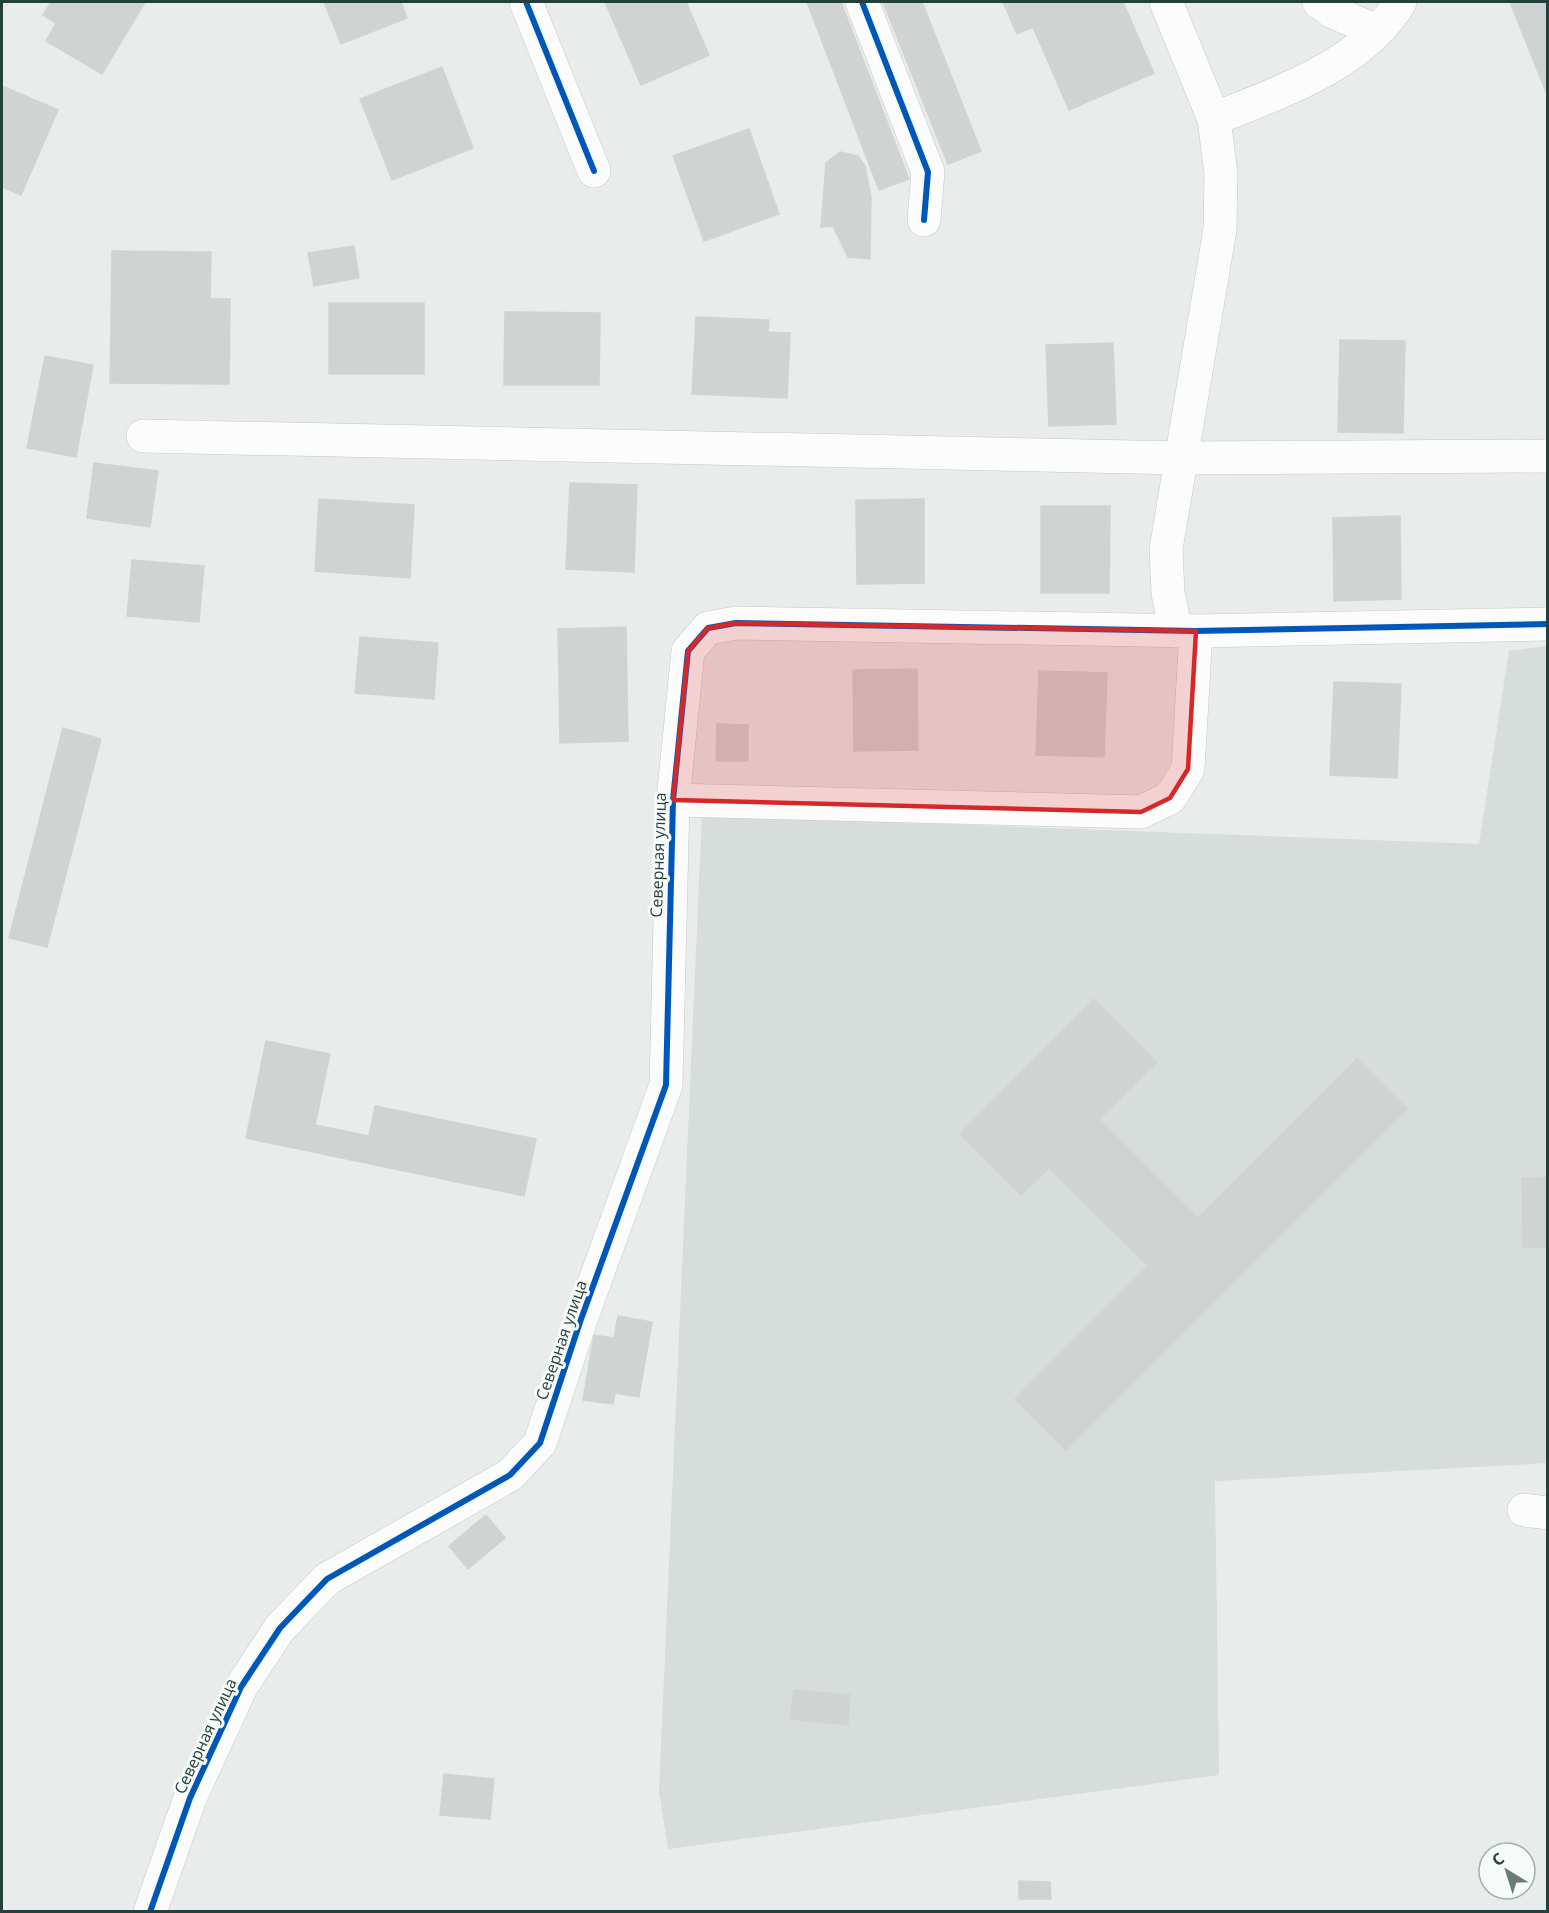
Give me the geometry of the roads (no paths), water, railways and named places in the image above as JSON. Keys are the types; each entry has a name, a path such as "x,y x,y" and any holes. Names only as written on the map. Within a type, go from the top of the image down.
{"street":[{"path":"526,2 594,171"},
{"path":"862,2 928,172 924,220"},
{"path":"673,800 1142,812 1170,798 1188,768 1186,631 1168,593 1166,549 1220,229 1221,174 1214,119 1166,2"},
{"path":"1319,2 1333,12 1376,31"},
{"path":"1214,119 1311,79 1350,53 1376,31 1400,2"},
{"path":"143,436 1181,458 1548,456"},
{"name":"Северная улица","path":"150,1911 190,1798 240,1687 280,1628 327,1579 510,1474 540,1443 580,1322 666,1085 673,800 688,651 708,628 736,623 1186,631"},
{"path":"1186,631 1548,624"}]}
